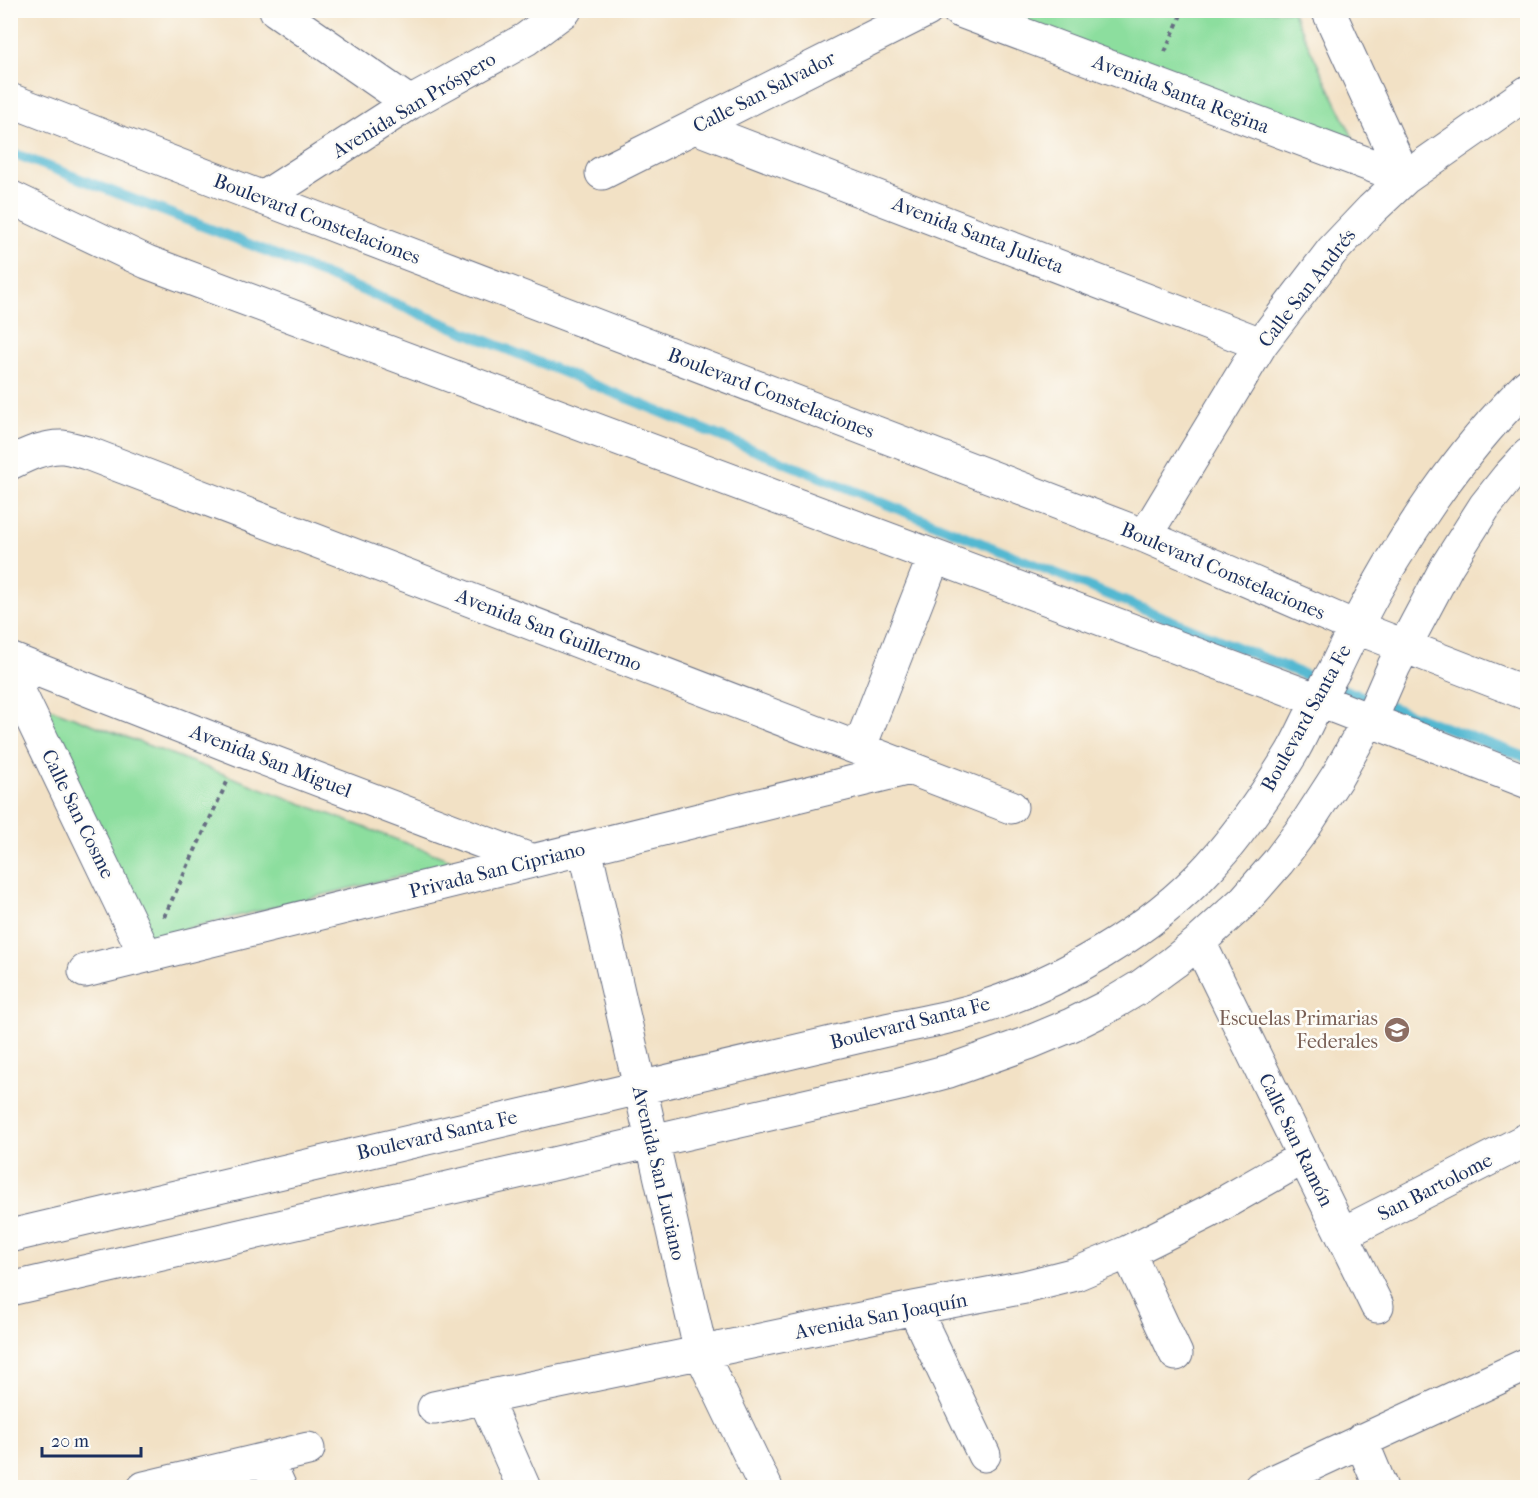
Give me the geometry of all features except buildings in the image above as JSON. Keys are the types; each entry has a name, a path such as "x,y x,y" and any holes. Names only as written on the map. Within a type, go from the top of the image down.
{"street":[{"path":"276,10 410,103"},
{"name":"Avenida San Próspero","path":"263,198 410,103 526,39 565,10"},
{"name":"Calle San Salvador","path":"602,173 927,10"},
{"name":"Avenida Santa Regina","path":"958,10 1405,177"},
{"path":"1328,10 1405,177"},
{"name":"Calle San Andrés","path":"1145,536 1261,344 1332,251 1405,177 1527,92"},
{"name":"Boulevard Constelaciones","path":"10,100 1145,536 1349,639 1527,694"},
{"name":"Avenida Santa Julieta","path":"695,126 1261,344"},
{"path":"10,197 147,262 934,556 1372,712 1527,782"},
{"name":"Boulevard Santa Fe","path":"10,1236 882,1030 974,1011 1012,997 1085,962 1149,920 1180,895 1210,866 1266,793 1293,752 1383,575 1427,507 1453,472 1497,416 1527,385"},
{"name":"Avenida San Guillermo","path":"10,463 51,447 65,447 87,453 1011,807"},
{"path":"10,1289 900,1084 949,1071 1019,1046 1071,1025 1105,1008 1140,987 1199,942 1244,901 1278,862 1338,775 1427,601 1464,538 1485,506 1527,455"},
{"path":"859,749 934,556"},
{"name":"Avenida San Miguel","path":"10,659 532,861"},
{"name":"Calle San Cosme","path":"10,673 146,956"},
{"name":"Privada San Cipriano","path":"85,971 910,768"},
{"name":"Avenida San Luciano","path":"585,848 701,1353 766,1488"},
{"name":"Calle San Ramón","path":"1199,942 1377,1306"},
{"name":"San Bartolome","path":"1342,1234 1527,1139"},
{"name":"Avenida San Joaquín","path":"434,1408 1025,1287 1076,1274 1128,1252 1208,1212 1304,1157"},
{"path":"1128,1252 1176,1354"},
{"path":"914,1308 984,1455"},
{"path":"1260,1488 1527,1364"},
{"path":"484,1397 524,1488"},
{"path":"1361,1440 1381,1488"},
{"path":"144,1488 273,1473 308,1449"}],"path":[{"path":"1152,83 1183,10"},
{"path":"146,956 241,750"}],"green space":[{"path":"990,11 1292,11 1356,144"},
{"path":"23,698 456,862 137,941"}],"waterway":[{"path":"10,152 244,242 1310,677 1528,758"}],"place":[{"name":"Escuelas Primarias Federales","path":"1397,1030"}]}
